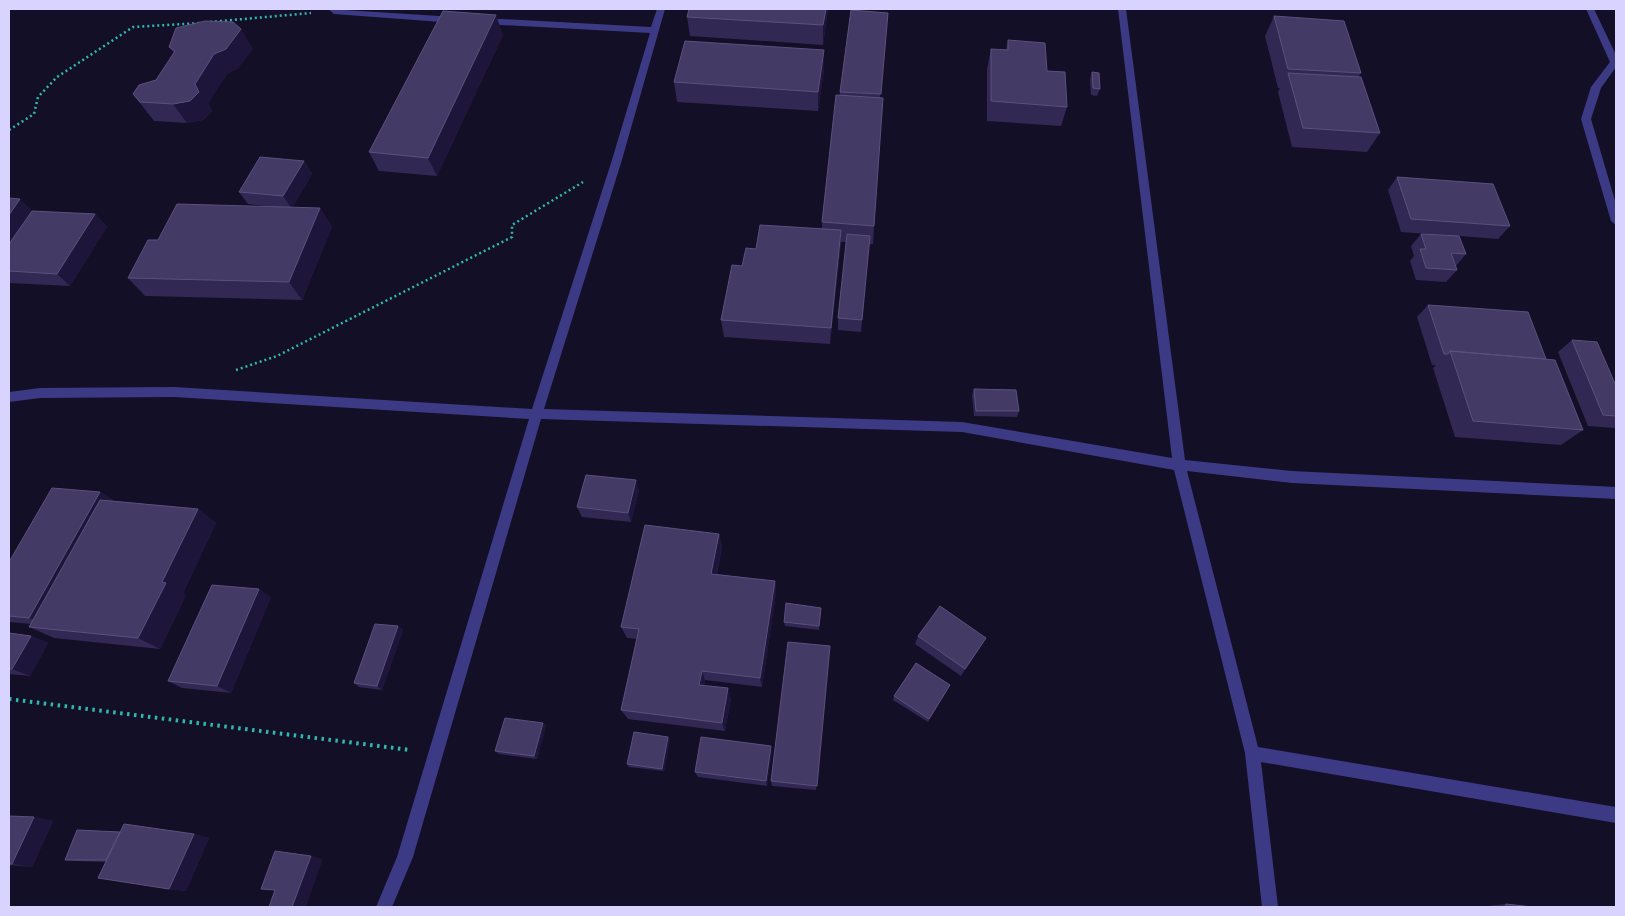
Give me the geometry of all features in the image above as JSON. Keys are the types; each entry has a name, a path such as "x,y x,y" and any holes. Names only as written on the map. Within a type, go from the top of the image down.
{"street":[{"path":"384,907 405,857 536,414 616,163 661,9"},
{"path":"1122,9 1179,465 1252,754 1270,907"},
{"path":"1590,9 1614,62 1596,87 1586,119 1616,220"},
{"path":"333,10 472,21 654,30"},
{"path":"9,397 40,393 174,392 536,414 962,427 1179,465 1292,477 1616,492"},
{"path":"1252,754 1616,815"}],"path":[{"path":"9,130 34,114 38,97 57,77 133,27 333,10"},
{"path":"230,372 278,356 512,237 512,225 616,163"},
{"path":"9,699 436,754"}],"building":[{"path":"689,9 826,9 823,25 687,17"},
{"path":"851,10 888,13 881,94 840,92"},
{"path":"443,11 496,15 428,158 369,152"},
{"path":"1274,16 1344,21 1361,73 1288,69"},
{"path":"205,21 233,22 241,29 226,49 214,54 195,84 199,92 190,101 173,104 140,102 133,94 139,85 156,80 175,51 169,47 176,28"},
{"path":"1008,40 1045,43 1047,71 1065,72 1067,107 991,101 991,49 1008,50"},
{"path":"685,41 824,50 818,92 674,82"},
{"path":"1092,72 1099,73 1100,89 1093,88"},
{"path":"1288,73 1361,77 1380,133 1303,128"},
{"path":"836,95 883,98 874,226 822,222"},
{"path":"260,157 304,161 283,196 239,192"},
{"path":"1397,177 1493,184 1510,226 1411,219"},
{"path":"9,198 20,199 9,215"},
{"path":"177,204 320,208 289,282 128,278 148,240 158,240"},
{"path":"32,211 95,214 57,274 9,271 9,244"},
{"path":"760,225 841,230 831,328 721,320 732,265 742,266 746,248 756,249"},
{"path":"847,234 870,236 862,320 838,318"},
{"path":"1421,234 1459,236 1466,254 1451,253 1457,270 1426,268 1420,249 1426,249"},
{"path":"1428,305 1528,312 1546,359 1450,351 1448,354 1444,354"},
{"path":"1572,340 1597,342 1616,386 1616,416 1603,415"},
{"path":"1450,351 1555,360 1583,430 1473,421"},
{"path":"974,389 1016,390 1019,411 976,411"},
{"path":"586,475 636,480 628,513 577,507"},
{"path":"52,488 100,492 29,618 9,616 9,562"},
{"path":"100,500 198,509 162,582 166,583 138,638 29,627"},
{"path":"645,525 719,534 711,574 775,581 760,678 702,671 699,685 728,688 722,723 621,710 639,629 621,627"},
{"path":"212,585 259,589 217,686 168,681"},
{"path":"786,603 821,608 819,626 784,622"},
{"path":"940,606 986,638 965,669 918,636"},
{"path":"375,624 398,626 377,686 354,683"},
{"path":"9,633 31,636 12,669 9,669"},
{"path":"788,642 830,646 817,786 771,781"},
{"path":"916,663 950,685 929,719 894,696"},
{"path":"505,718 543,723 534,756 495,751"},
{"path":"634,732 668,737 662,769 627,764"},
{"path":"701,737 771,746 766,781 695,772"},
{"path":"9,816 34,817 12,864 9,864"},
{"path":"124,824 194,834 169,889 98,878"},
{"path":"77,830 120,832 106,860 65,860"},
{"path":"275,851 311,856 292,907 269,907 275,890 261,889"},
{"path":"1506,904 1533,907 1506,907"}]}
